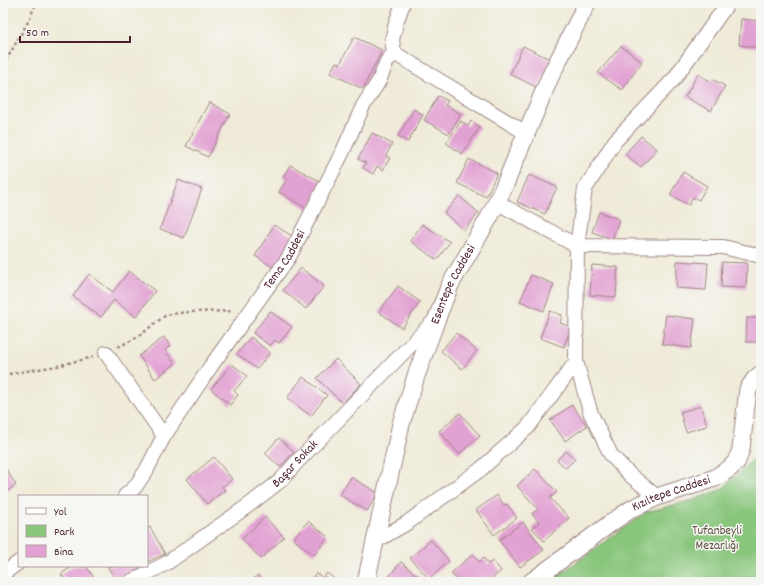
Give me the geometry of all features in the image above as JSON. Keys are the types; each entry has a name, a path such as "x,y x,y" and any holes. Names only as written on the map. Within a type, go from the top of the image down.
{"street":[{"path":"403,3 392,40 394,53 526,133"},
{"name":"Esentepe Caddesi","path":"366,582 401,424 416,376 437,318 450,285 496,202 550,76 587,3"},
{"path":"657,497 630,475 611,455 591,414 576,362 578,246 585,189 615,141 674,79 721,5"},
{"name":"Tema Caddesi","path":"126,495 135,487 146,471 164,436 211,366 289,257 343,151 364,106 379,81 387,61 394,53"},
{"path":"496,202 578,246 723,247 761,256"},
{"name":"Başar Sokak","path":"130,582 167,562 243,509 280,481 437,318"},
{"path":"106,353 164,436"},
{"path":"376,541 407,523 481,469 528,427 576,362"},
{"name":"Kızıltepe Caddesi","path":"531,582 633,508 657,497 715,478 729,469 737,461 741,449 748,389 755,379 761,374"},
{"path":"3,574 18,563"}],"path":[{"path":"3,66 36,3"},
{"path":"3,375 57,366 106,353 136,338 166,315 186,312 251,312"}],"green space":[{"name":"Tufanbeyli Mezarlığı","path":"761,453 761,582 549,582 646,512 693,500 722,489"}],"building":[{"path":"741,19 761,21 761,48 739,45"},
{"path":"354,37 382,50 363,89 330,73 336,62 340,64"},
{"path":"523,46 552,60 538,88 510,74"},
{"path":"621,46 642,62 622,90 598,73"},
{"path":"698,74 710,81 712,79 725,86 711,111 685,97"},
{"path":"438,96 448,101 445,105 461,114 449,134 424,120"},
{"path":"209,102 230,114 208,157 186,146"},
{"path":"414,109 423,115 408,142 398,136"},
{"path":"461,121 468,126 471,121 480,127 462,154 446,143"},
{"path":"372,133 392,144 386,156 390,158 383,170 377,166 373,174 363,168 366,163 358,159"},
{"path":"641,136 657,149 641,167 625,154"},
{"path":"469,159 497,173 486,197 457,183"},
{"path":"290,165 323,183 309,210 279,192 287,179 283,177"},
{"path":"683,172 707,186 699,200 693,197 689,205 670,195"},
{"path":"529,175 557,187 545,214 517,202"},
{"path":"178,180 202,189 184,238 160,229"},
{"path":"459,196 479,213 464,230 444,213"},
{"path":"599,212 619,219 612,239 592,232"},
{"path":"422,224 450,242 437,260 410,241"},
{"path":"274,225 295,238 276,269 255,256"},
{"path":"677,261 708,263 706,290 676,288"},
{"path":"722,262 747,263 746,288 721,287"},
{"path":"592,265 618,267 616,297 590,295"},
{"path":"301,268 324,286 306,309 283,290"},
{"path":"129,271 155,291 136,317 114,300 101,317 73,296 89,274 113,292"},
{"path":"531,275 554,284 544,311 520,301"},
{"path":"398,286 420,302 402,328 379,312"},
{"path":"270,311 292,327 279,343 275,340 270,346 253,333"},
{"path":"550,311 562,315 560,323 571,327 564,347 540,338"},
{"path":"666,315 695,319 691,348 662,344"},
{"path":"747,318 761,318 761,342 746,342"},
{"path":"456,333 477,351 462,369 441,351"},
{"path":"164,337 170,346 165,350 175,364 155,379 139,356"},
{"path":"251,337 270,353 257,369 237,354"},
{"path":"336,359 361,384 342,403 317,378"},
{"path":"232,364 247,376 234,391 238,395 230,405 211,389"},
{"path":"303,377 327,395 311,416 287,398"},
{"path":"572,405 587,426 565,441 550,420"},
{"path":"701,406 707,426 686,432 680,412"},
{"path":"460,413 480,436 459,454 439,431"},
{"path":"279,438 294,452 280,467 265,453"},
{"path":"566,451 575,459 566,468 557,460"},
{"path":"214,457 232,479 222,487 225,490 207,504 187,479"},
{"path":"6,469 16,485 3,494 3,471"},
{"path":"535,469 557,492 550,498 569,518 544,541 532,528 539,522 532,514 538,509 517,486"},
{"path":"351,477 378,493 367,511 340,495"},
{"path":"497,495 504,505 507,504 517,518 494,535 476,510"},
{"path":"265,517 284,537 261,559 242,539"},
{"path":"308,521 328,537 314,555 293,539"},
{"path":"523,522 544,550 520,567 499,540"},
{"path":"150,527 165,554 148,562 148,528"},
{"path":"431,540 449,561 429,579 410,558"},
{"path":"473,554 479,562 484,558 488,564 493,561 501,571 488,582 459,582 451,573"},
{"path":"401,562 425,582 384,582"},
{"path":"72,567 87,567 97,582 67,582 61,574"},
{"path":"108,567 138,567 140,571 121,582 117,582"},
{"path":"316,573 323,578 327,573 338,582 309,582"},
{"path":"258,575 264,582 250,582"}]}
